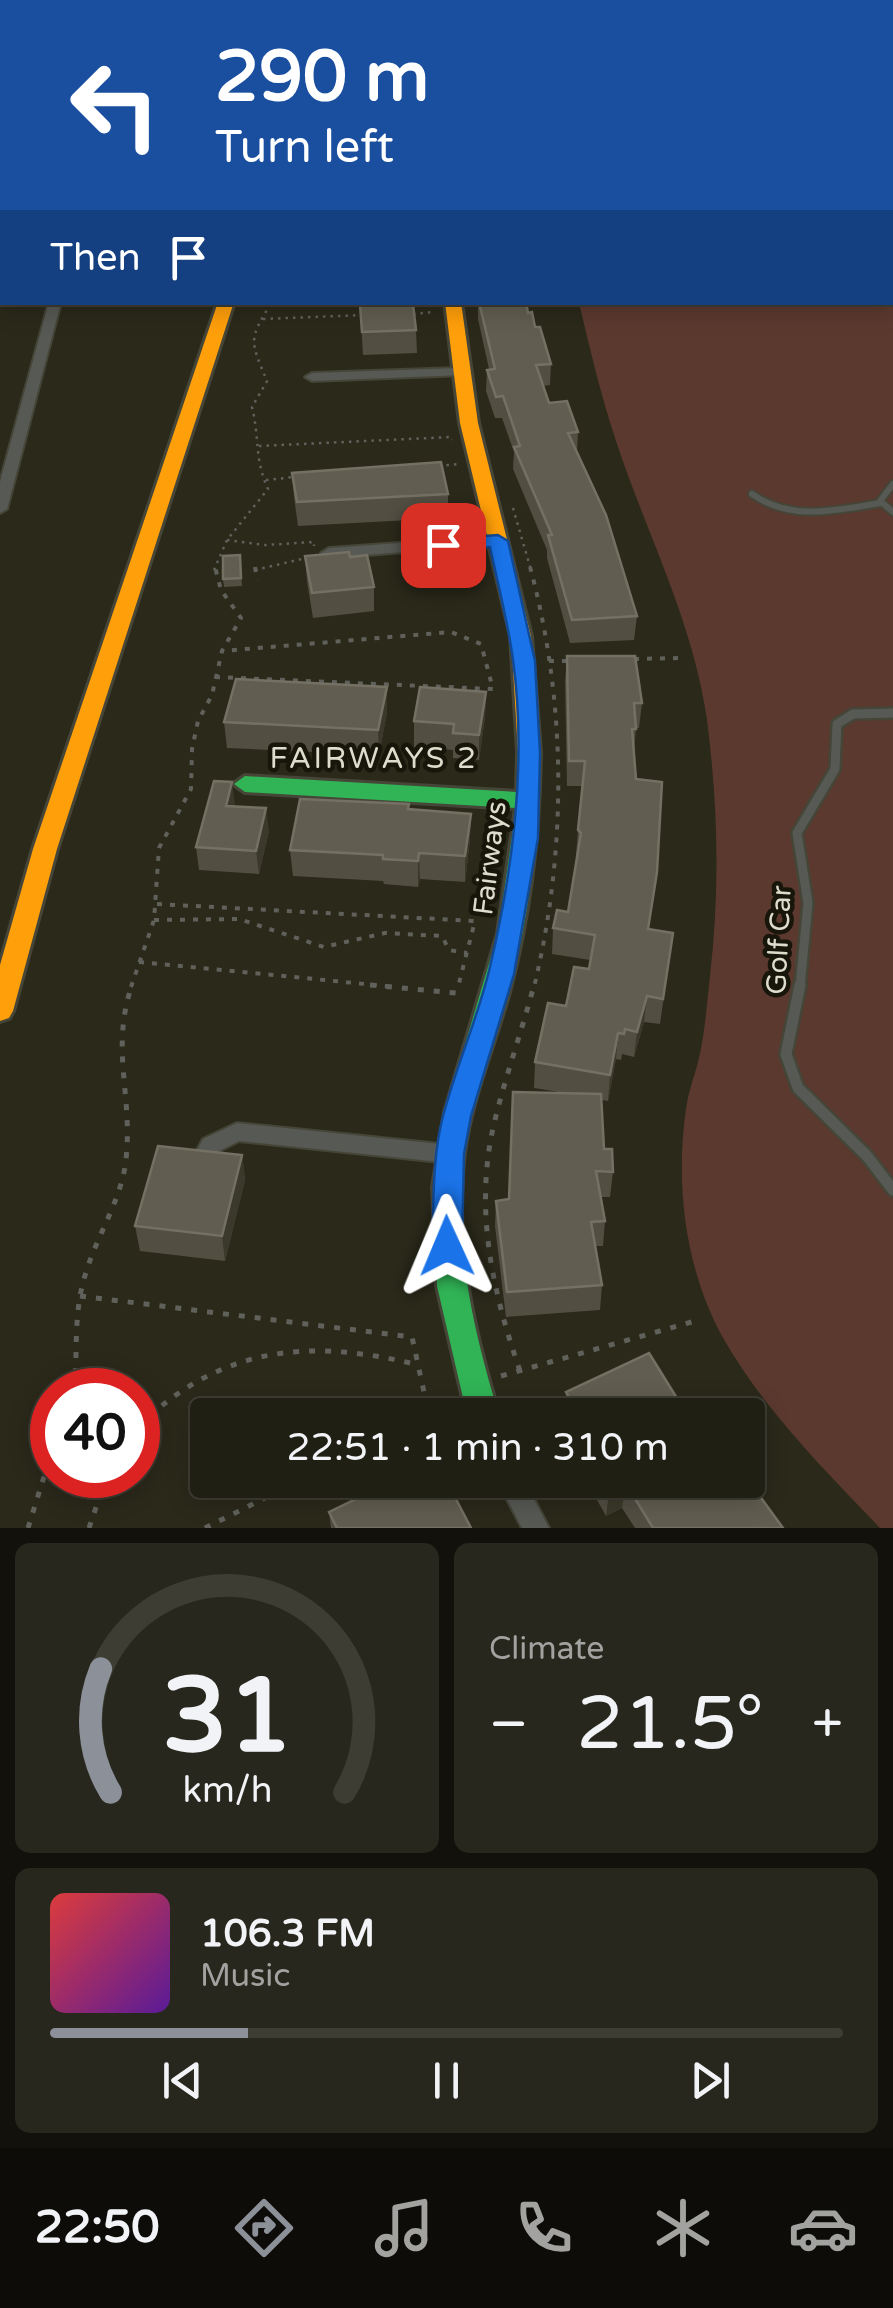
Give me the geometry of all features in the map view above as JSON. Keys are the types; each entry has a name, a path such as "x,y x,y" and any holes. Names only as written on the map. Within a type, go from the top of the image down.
{"street":[{"path":"0,509 53,305"},
{"path":"0,1011 45,848 153,532 225,305"},
{"name":"Fairways","path":"452,305 459,372 524,661 529,753 526,838 501,974 467,1081 450,1154 446,1199 451,1298 477,1398"},
{"path":"312,377 459,372"},
{"path":"329,553 498,541"},
{"path":"245,784 527,801"},
{"path":"200,1165 212,1145 237,1132 450,1154"},
{"path":"520,1498 536,1528"}],"lane":[{"path":"881,503 893,484"},
{"path":"752,494 770,506 790,512 881,503 893,512"},
{"name":"Golf Car","path":"893,713 853,714 836,724 835,769 797,833 808,904 798,1004 786,1054 790,1071 804,1096 867,1156 893,1190"}],"path":[{"path":"76,1368 80,1296 90,1256 126,1164 128,1120 120,1041 127,992 154,920 160,848 191,789 194,734 212,695 222,650 241,618 216,580 217,560 228,540 266,495 266,480 254,461 259,446 252,408 268,381 252,338 270,305"},
{"path":"414,314 433,313 433,305"},
{"path":"261,319 376,315"},
{"path":"259,446 451,437 458,464 428,467"},
{"path":"266,480 299,476"},
{"path":"228,540 266,545 314,542 315,557 255,567 257,580"},
{"path":"215,677 493,689 482,644 451,632 222,650"},
{"path":"622,657 679,658"},
{"path":"524,661 581,661"},
{"path":"139,962 456,993 475,922 157,904"},
{"path":"154,920 239,920 324,948 386,933 430,933 442,936 450,950 467,952"},
{"path":"80,1296 412,1337 425,1398"},
{"path":"472,1384 695,1321"},
{"path":"160,1408 180,1390 213,1372 278,1352 344,1349 415,1364"},
{"path":"28,1528 35,1498"},
{"path":"88,1528 98,1498"},
{"path":"206,1528 265,1498"}],"shaded area":[{"path":"580,305 893,305 893,1528 880,1528 795,1437 756,1388 709,1310 691,1254 683,1196 683,1138 704,1028 713,944 714,784 707,720 691,648 616,441"}],"building":[{"path":"360,305 413,305 416,330 362,332"},
{"path":"480,305 527,305 535,327 540,327 551,364 536,365 549,403 567,401 578,432 568,433 606,515 637,616 572,620 548,535 552,535 514,447 520,446 503,396 496,397 487,370 495,369"},
{"path":"441,462 448,494 297,502 292,473"},
{"path":"349,552 350,557 367,555 374,587 312,593 305,556"},
{"path":"240,555 241,578 223,579 223,556"},
{"path":"567,656 635,656 642,703 634,703 636,779 662,782 657,872 648,929 673,933 663,999 647,996 637,1032 625,1029 624,1034 618,1033 610,1075 535,1062 548,1003 566,1006 574,967 589,969 595,935 553,928 557,910 568,912 581,833 578,830 585,761 569,761"},
{"path":"236,679 387,687 378,730 224,722"},
{"path":"420,687 486,692 479,735 453,733 454,724 414,721"},
{"path":"214,781 232,782 226,806 266,808 256,851 196,847"},
{"path":"300,799 409,804 408,809 471,814 465,856 419,853 418,861 290,850"},
{"path":"513,1092 601,1094 604,1149 612,1149 613,1172 596,1171 605,1221 591,1222 602,1285 507,1292 496,1201 509,1199"},
{"path":"158,1146 242,1155 222,1236 135,1226"},
{"path":"649,1353 677,1398 569,1398 566,1392"},
{"path":"358,1498 455,1498 471,1528 337,1528 329,1512"},
{"path":"635,1498 761,1498 783,1528 653,1528"}],"traffic: fast":[{"path":"478,1398 452,1286 447,1187 458,1112 496,992 516,903 529,752"},
{"path":"245,784 527,801"}],"traffic: slow":[{"path":"0,1011 45,849 225,305"},
{"path":"453,305 469,423 521,636 529,752"}],"district":[{"name":"FAIRWAYS 2","path":"374,758"}],"route":[{"path":"443,545 498,541 524,661 529,753 526,838 511,926 501,974 457,1116 450,1154 447,1246"}]}
